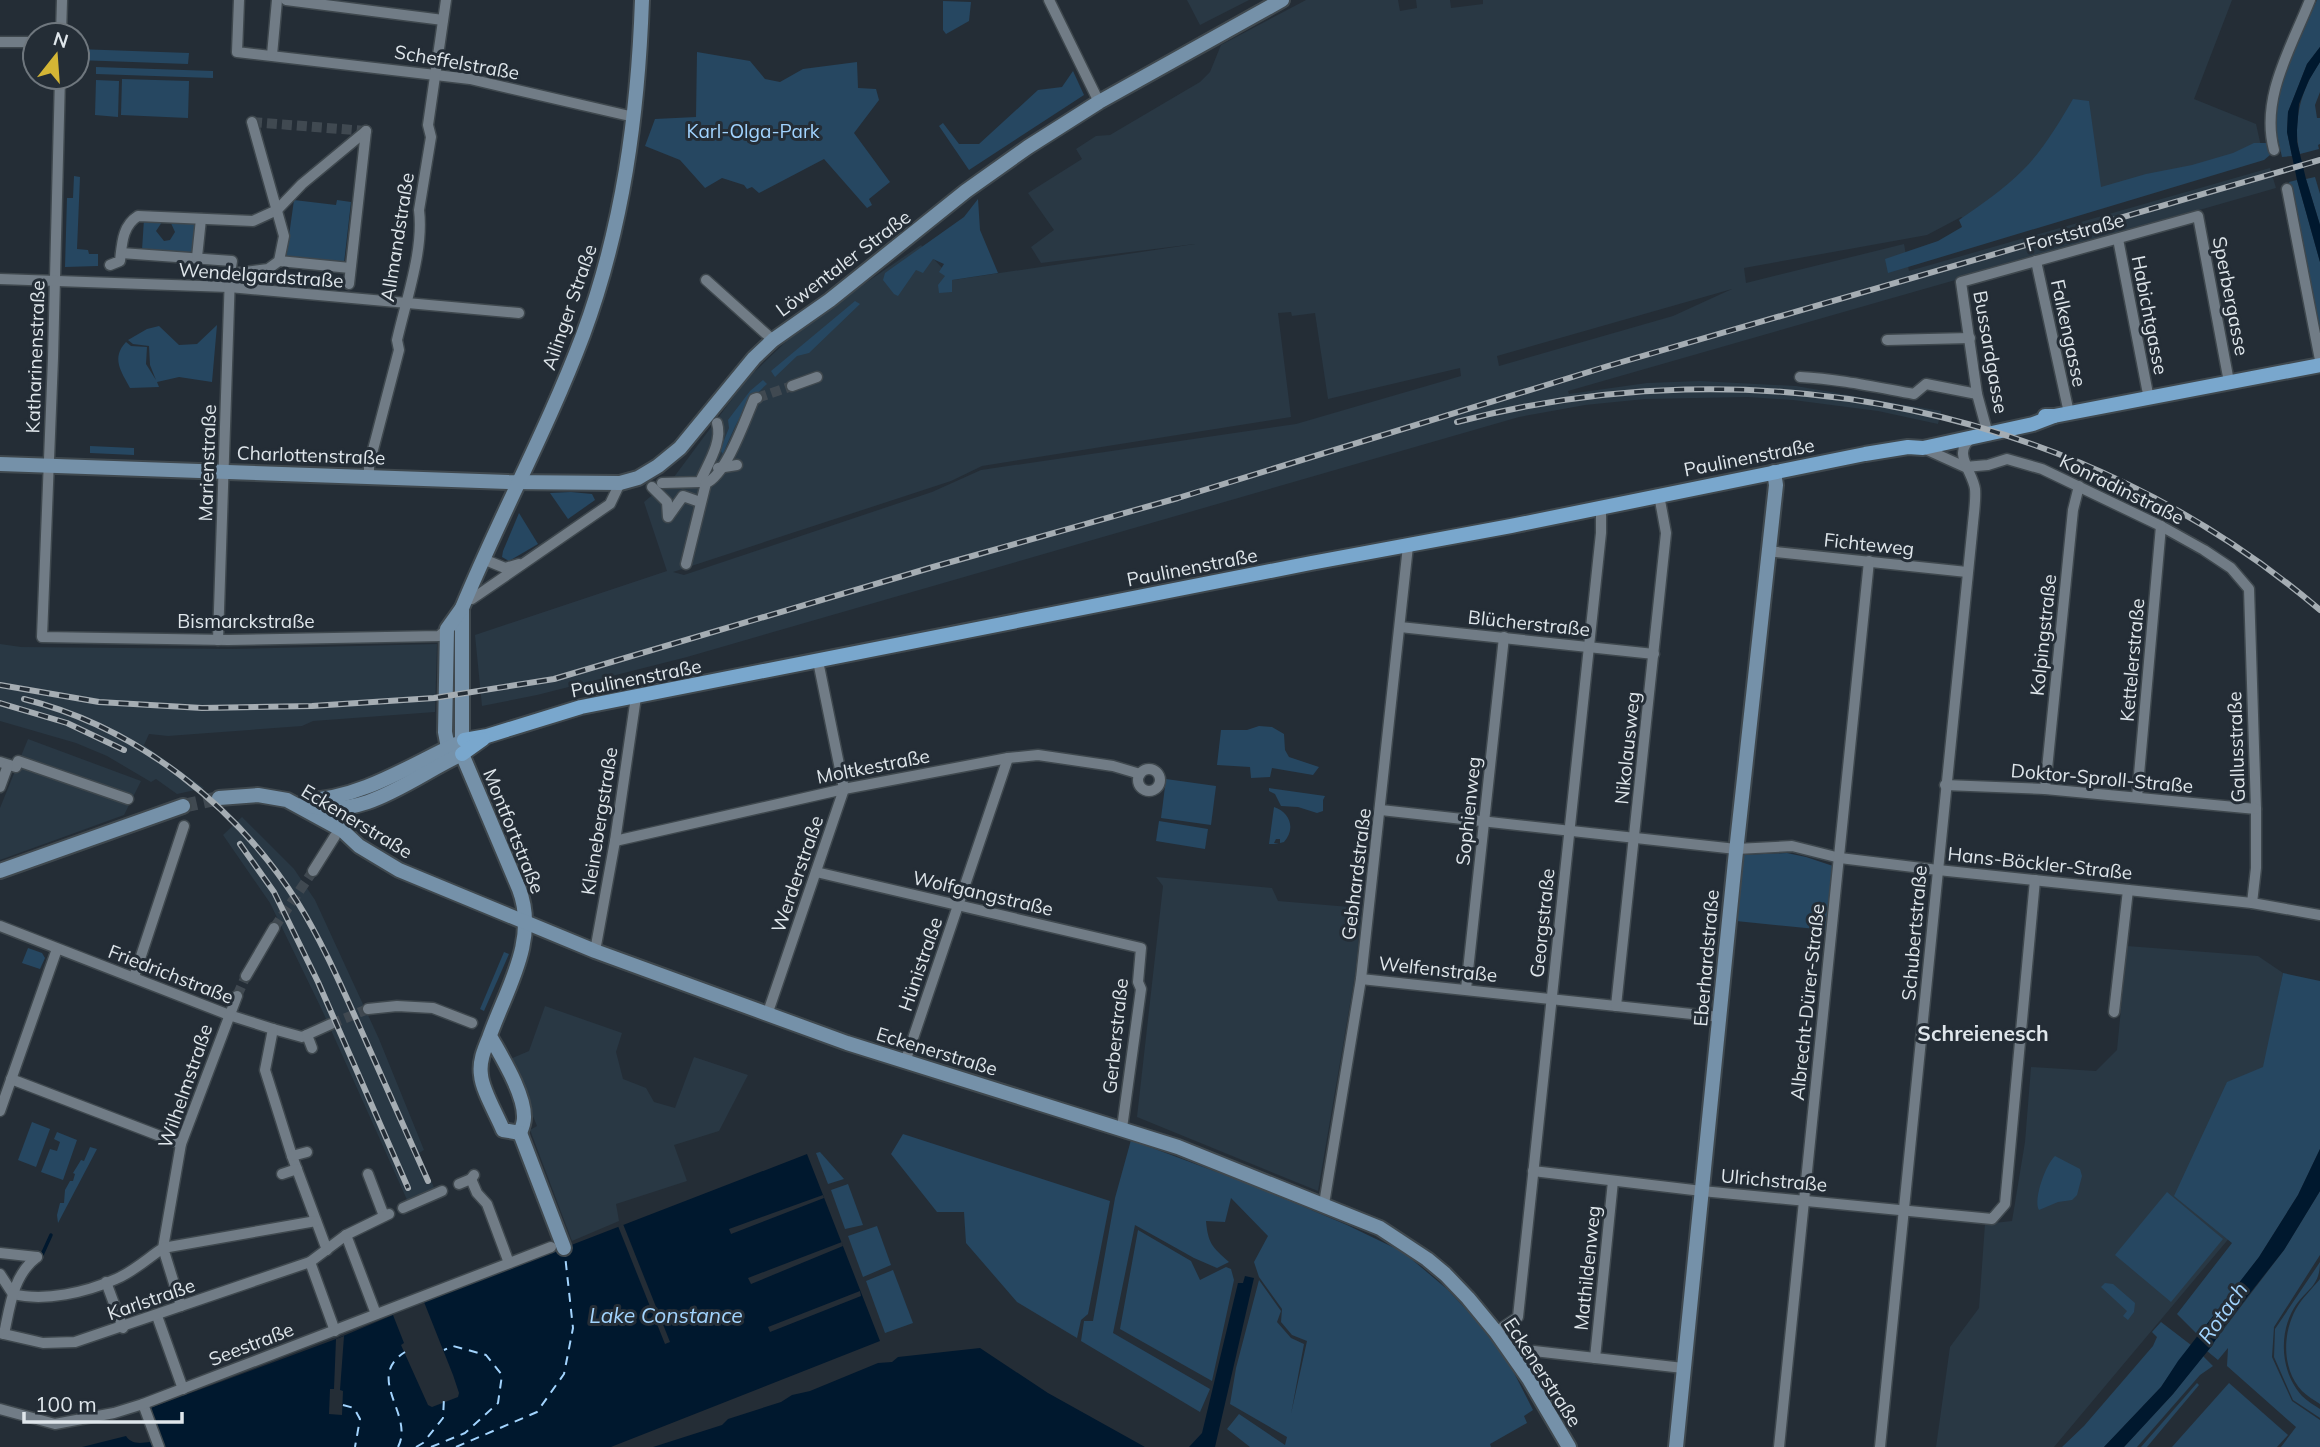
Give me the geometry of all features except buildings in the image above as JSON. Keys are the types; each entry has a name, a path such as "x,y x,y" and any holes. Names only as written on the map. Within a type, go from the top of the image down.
{"main road":[{"name":"Ailinger Straße","path":"447,629 464,603 519,482 568,372 596,295 618,219 634,117 642,0"},
{"name":"Löwentaler Straße","path":"620,483 638,478 680,448 754,358 773,340 830,300 966,191 1099,102 1282,0"},
{"name":"Paulinenstraße","path":"1908,447 1920,441 2030,417 2054,416 2149,399 2320,363"},
{"name":"Paulinenstraße","path":"287,800 313,807 341,810 363,805 463,747 488,736 581,707 1774,472 1908,447 1923,448 2033,424 2054,416"},
{"name":"Charlottenstraße","path":"0,464 620,483"},
{"name":"Eberhardstraße","path":"1676,1447 1736,849 1776,485 1774,472"},
{"name":"Ailinger Straße","path":"463,747 464,603"},
{"path":"447,629 445,732 448,748"},
{"name":"Paulinenstraße","path":"287,800 336,797 448,748 463,747"},
{"name":"Montfortstraße","path":"463,747 524,901 526,923"},
{"path":"338,833 342,804 363,787"},
{"name":"Eckenerstraße","path":"219,798 258,795 287,800 399,870 595,951 767,1015 905,1062 1178,1147 1380,1227 1445,1274 1496,1332 1517,1360 1569,1447"},
{"path":"0,871 183,806"},
{"path":"520,1133 503,1130 481,1076 481,1058 514,975 526,938 526,923"},
{"path":"489,1036 523,1106 524,1121 520,1133 557,1247"}],"street":[{"path":"61,21 62,0"},
{"name":"Scheffelstraße","path":"239,0 237,52 470,79 634,117"},
{"path":"272,55 276,0"},
{"name":"Scheffelstraße","path":"286,0 379,6 443,20"},
{"name":"Allmandstraße","path":"369,476 369,465 398,350 397,340 413,274 420,222 419,210 431,137 428,125 434,74 446,0"},
{"path":"1049,0 1099,102"},
{"path":"2274,150 2270,112 2272,93 2310,0"},
{"path":"0,42 21,42"},
{"name":"Katharinenstraße","path":"42,637 60,91"},
{"path":"121,253 232,261 230,274 268,270 279,261 284,236 252,122"},
{"path":"110,265 120,261 124,234 130,221 138,216 253,221 277,210 302,184 366,131 349,284"},
{"path":"2287,189 2320,363"},
{"name":"Forststraße","path":"1961,282 2198,216"},
{"name":"Sperbergasse","path":"2198,216 2229,382"},
{"path":"197,257 201,219"},
{"name":"Habichtgasse","path":"2118,239 2149,399"},
{"path":"279,261 351,268"},
{"name":"Falkengasse","path":"2036,261 2069,413"},
{"name":"Marienstraße","path":"223,640 224,471 230,274"},
{"name":"Wendelgardstraße","path":"0,279 229,287 519,313"},
{"path":"706,280 773,340"},
{"name":"Bussardgasse","path":"1961,282 1977,394 1986,427"},
{"path":"1887,340 1970,338"},
{"path":"792,386 817,377"},
{"path":"1800,377 1860,382 1914,394 1926,384 1977,394"},
{"path":"686,564 706,483 714,480 754,399 757,398"},
{"path":"700,502 682,496 668,517 667,502 657,485 700,482 716,444 717,423"},
{"name":"Schubertstraße","path":"1880,1447 1975,488 1965,467 1965,444 1972,438"},
{"path":"1923,448 1965,467"},
{"name":"Konradinstraße","path":"1965,467 1988,466 2007,458 2042,469 2161,526 2231,568 2249,589"},
{"path":"720,467 737,466"},
{"path":"464,603 610,504 620,483"},
{"name":"Kolpingstraße","path":"2045,789 2073,510 2079,486"},
{"name":"Nikolausweg","path":"1616,1006 1666,533 1659,495"},
{"name":"Georgstraße","path":"1496,1332 1518,1317 1601,533 1601,506"},
{"name":"Kettelerstraße","path":"2137,797 2161,526"},
{"name":"Gebhardstraße","path":"1324,1204 1361,979 1408,545"},
{"name":"Fichteweg","path":"1767,551 1967,572"},
{"path":"483,559 505,568 526,563"},
{"name":"Albrecht-Dürer-Straße","path":"1779,1447 1869,561"},
{"name":"Gallusstraße","path":"2249,589 2256,808 2256,868 2252,902"},
{"name":"Blücherstraße","path":"1400,626 1654,654"},
{"name":"Bismarckstraße","path":"42,637 223,640 439,636 447,629"},
{"name":"Sophienweg","path":"1466,989 1504,638"},
{"path":"818,661 844,789"},
{"name":"Kleinebergstraße","path":"595,951 615,841 636,697"},
{"name":"Moltkestraße","path":"615,841 844,789 1008,758 1038,755 1113,766 1140,774"},
{"name":"Hünistraße","path":"905,1062 1008,758"},
{"path":"0,787 4,763 16,767 18,761 128,799"},
{"name":"Doktor-Sproll-Straße","path":"1945,785 2045,789 2256,808"},
{"name":"Werderstraße","path":"767,1015 844,789"},
{"name":"Hans-Böckler-Straße","path":"1381,810 1736,849 1768,845 1792,846 1840,858 2252,902 2320,915"},
{"path":"134,977 184,826"},
{"path":"313,871 338,833"},
{"name":"Wolfgangstraße","path":"816,872 1142,948"},
{"name":"Ulrichstraße","path":"1533,1171 1702,1191 1992,1219 2005,1204 2035,880"},
{"path":"2114,1012 2128,890"},
{"name":"Friedrichstraße","path":"0,926 229,1015 302,1037 307,1035"},
{"path":"246,976 274,928"},
{"name":"Gerberstraße","path":"1122,1128 1141,989 1138,982 1142,948"},
{"path":"0,1111 57,949"},
{"name":"Welfenstraße","path":"1361,979 1720,1017"},
{"name":"Wilhelmstraße","path":"163,1248 181,1144 237,996"},
{"path":"368,1009 397,1006 433,1008 472,1023"},
{"path":"312,1048 307,1035 331,1024"},
{"path":"273,1029 265,1070 292,1156 327,1250"},
{"path":"11,1079 181,1144"},
{"path":"292,1156 307,1152"},
{"path":"282,1174 297,1169"},
{"name":"Karlstraße","path":"2,1334 43,1343 75,1342 123,1328 310,1262 346,1235 387,1215 368,1174"},
{"path":"459,1184 473,1177 477,1193 487,1204 509,1264"},
{"name":"Mathildenweg","path":"1595,1358 1613,1181"},
{"path":"403,1208 422,1196 442,1191"},
{"path":"0,1274 13,1294 26,1297 67,1294 118,1278 163,1248 316,1221"},
{"path":"346,1235 376,1314"},
{"name":"Seestraße","path":"0,1409 55,1424 114,1413 557,1247"},
{"path":"163,1248 181,1306"},
{"path":"0,1253 37,1257 27,1264 17,1282 2,1334"},
{"path":"310,1262 335,1331"},
{"path":"107,1283 123,1328"},
{"path":"157,1316 183,1389"},
{"path":"1517,1360 1534,1351 1683,1368"},
{"path":"142,1404 159,1447"}],"shaded area":[{"path":"1187,0 1249,0 1200,25"},
{"path":"1306,0 1398,0 1400,11 1417,8 1416,0 1450,0 1451,8 1483,4 1483,0 2232,0 2194,99 2256,124 2262,151 1973,224 1961,217 1927,235 1744,268 1746,283 1904,244 1909,271 2270,168 2276,188 1568,391 1569,394 1647,383 1700,381 1796,386 1941,411 1938,424 1878,411 1748,397 1645,399 1585,405 1519,417 687,657 482,706 475,635 667,571 644,502 674,477 747,379 800,328 921,245 953,280 1195,244 1041,263 1031,247 1054,230 1028,193 1082,159 1076,149 1096,136 1110,135 1200,82 1210,72 1221,45","holes":["1732,289 1673,316 1499,366 1497,356","1291,312 1292,316 1315,313 1328,399 1460,368 1461,376 1296,424 981,470 932,492 684,575 673,572 951,481 982,466 1291,417 1278,313"]},
{"path":"0,644 21,647 231,649 437,644 435,712 313,721 302,726 168,736 149,734 144,745 204,788 177,794 156,779 151,782 107,756 76,743 0,721"},
{"path":"28,739 141,781 124,815 0,860 0,808"},
{"path":"242,817 294,869 315,900 379,1039 424,1150 419,1153 435,1190 408,1202 322,1010 270,903 223,835"},
{"path":"1156,877 1272,888 1278,901 1362,908 1355,975 1318,1191 1137,1117 1163,886"},
{"path":"2127,946 2258,956 2283,973 2231,1236 2054,1447 1936,1447 1950,1347 1979,1308 1985,1224 2012,1221 2025,1142 2031,1067 2096,1071 2117,1050"},
{"path":"545,1006 622,1033 616,1052 623,1079 646,1088 654,1102 675,1108 694,1057 748,1075 719,1131 674,1145 687,1181 616,1204 619,1221 572,1241 530,1130 537,1126 510,1059 529,1051"}],"green space":[{"path":"2317,0 2320,0 2320,47 2307,64 2288,112 2287,132 2292,156 2282,157 2272,113 2278,87"},
{"path":"943,1 971,2 969,21 946,34 943,30"},
{"path":"91,50 189,53 188,64 91,61"},
{"name":"Karl-Olga-Park","path":"697,52 750,61 765,79 780,82 803,69 857,62 858,88 876,89 879,100 854,133 890,182 869,199 872,205 867,208 824,159 759,193 752,187 747,189 744,185 722,178 705,188 680,160 645,146 655,119 696,117"},
{"path":"2320,62 2320,92 2315,105 2317,118 2320,118 2319,149 2300,154 2297,130 2300,106 2313,72"},
{"path":"96,67 213,71 213,78 96,74"},
{"path":"1073,71 1084,95 969,170 939,126 943,123 959,144 979,144 1038,90 1062,87"},
{"path":"122,79 189,81 188,118 121,115"},
{"path":"96,80 119,81 118,117 95,115"},
{"path":"2073,99 2089,101 2101,187 2192,165 2233,153 2254,143 2268,143 2270,155 2264,160 1888,273 1885,259 1938,241 1962,227 1959,220 2016,177 2044,145"},
{"path":"74,176 80,177 77,249 98,254 98,266 65,267 67,198 73,198"},
{"path":"2315,177 2320,194 2320,225 2306,179"},
{"path":"2297,180 2320,262 2320,332 2315,324 2289,182"},
{"path":"978,199 980,230 998,273 952,280 952,292 939,293 938,285 945,276 939,272 944,264 933,259 923,273 916,270 898,296 894,294 883,280 885,273 964,217"},
{"path":"294,200 336,205 337,200 351,202 344,263 286,257"},
{"path":"144,219 162,222 156,231 164,241 170,240 175,232 170,221 196,223 194,253 142,250"},
{"path":"855,301 860,304 809,353 797,356 775,377 771,371"},
{"path":"217,325 212,382 179,377 157,382 159,387 130,388 118,359 126,342 131,346 147,347 146,364 156,380 150,365 149,346 133,344 128,340 147,329 159,326 179,345 197,344"},
{"path":"763,380 767,384 746,408 723,454 720,450 729,428 728,420 750,391"},
{"path":"90,446 134,448 134,455 90,453"},
{"path":"550,493 592,494 595,500 568,519"},
{"path":"519,513 538,544 509,561 502,557 503,551"},
{"path":"1259,726 1272,727 1284,734 1285,750 1289,757 1319,767 1313,775 1272,768 1270,777 1251,778 1250,767 1217,765 1221,730 1247,730"},
{"path":"1166,779 1216,786 1211,825 1161,818"},
{"path":"1269,788 1325,796 1323,811 1317,813 1298,807 1281,806"},
{"path":"1274,807 1287,817 1290,832 1284,842 1280,843 1280,839 1276,839 1274,843 1279,844 1269,844"},
{"path":"1159,821 1208,829 1205,849 1156,841"},
{"path":"1787,853 1833,866 1826,930 1736,921 1741,855"},
{"path":"28,948 42,953 45,958 40,969 22,963"},
{"path":"504,952 509,954 484,1011 480,1009"},
{"path":"2283,973 2320,981 2320,1149 2298,1195 2259,1257 2199,1336 2177,1314 2232,1243 2174,1196 2227,1082 2263,1067"},
{"path":"32,1122 50,1129 36,1167 18,1160"},
{"path":"57,1132 77,1140 63,1180 41,1172 50,1149 57,1151 60,1142 54,1139"},
{"path":"903,1134 1110,1201 1088,1314 1081,1320 1077,1338 1017,1302 966,1243 964,1212 937,1212 891,1154"},
{"path":"1131,1140 1257,1187 1403,1252 1447,1289 1479,1323 1507,1359 1533,1410 1524,1416 1527,1423 1490,1444 1491,1447 1250,1447 1227,1429 1239,1414 1285,1445 1287,1437 1230,1404 1236,1368 1259,1280 1281,1311 1277,1322 1291,1338 1304,1344 1291,1414 1307,1341 1292,1335 1281,1322 1282,1309 1259,1277 1254,1262 1268,1236 1231,1198 1225,1222 1206,1221 1212,1244 1229,1262 1217,1268 1135,1225 1113,1333 1210,1389 1200,1412 1081,1341 1084,1321 1093,1321 1115,1198"},
{"path":"90,1147 97,1149 58,1223 57,1215 60,1203 64,1203 65,1190 70,1181 73,1181 73,1173 81,1160 84,1161"},
{"path":"820,1152 844,1179 828,1184 816,1153"},
{"path":"2055,1156 2080,1169 2082,1176 2077,1195 2072,1200 2058,1202 2039,1210 2041,1182"},
{"path":"848,1184 863,1225 845,1229 831,1190"},
{"path":"2320,1191 2320,1255 2274,1327 2272,1357 2292,1401 2320,1420 2320,1447 2281,1447 2296,1427 2227,1366 2228,1348 2218,1360 2207,1351 2284,1250"},
{"path":"2167,1192 2223,1239 2171,1302 2115,1255"},
{"path":"877,1226 891,1265 863,1277 848,1236"},
{"path":"1138,1230 1191,1261 1200,1280 1226,1267 1231,1269 1234,1280 1212,1381 1120,1329"},
{"path":"2320,1262 2315,1283 2294,1308 2289,1319 2284,1354 2295,1387 2302,1396 2320,1409 2320,1418 2293,1400 2274,1357 2275,1329"},
{"path":"893,1270 913,1323 885,1333 866,1281"},
{"path":"2320,1279 2320,1404 2304,1393 2295,1382 2288,1362 2286,1340 2296,1309"},
{"path":"2105,1283 2113,1284 2135,1303 2134,1312 2128,1320 2123,1316 2127,1311 2101,1287"},
{"path":"2161,1322 2191,1345 2161,1387 2104,1447 2062,1447 2084,1426 2153,1346 2157,1337 2152,1332"},
{"path":"2203,1356 2213,1366 2200,1375 2137,1447 2124,1447 2173,1394"},
{"path":"2197,1383 2199,1385 2147,1447 2141,1447"},
{"path":"2229,1383 2288,1435 2277,1447 2172,1447"}],"water":[{"path":"2320,47 2320,62 2299,104 2297,142 2320,225 2320,262 2297,180 2287,132 2288,112 2307,64"},
{"name":"Rotach","path":"2320,1149 2320,1191 2284,1250 2173,1394 2124,1447 2104,1447 2161,1387 2259,1257 2298,1195"},
{"name":"Lake Constance","path":"807,1154 880,1341 611,1447 161,1447 145,1410 393,1315 404,1343 401,1345 428,1405 432,1407 458,1397 453,1375 424,1302"},
{"path":"1245,1276 1254,1278 1215,1447 1189,1447 1202,1433 1238,1283 1243,1283"},
{"path":"980,1348 1048,1393 1145,1447 653,1447 722,1425 728,1419 781,1402 792,1395 810,1391 878,1363 892,1362 898,1357"},
{"path":"126,1436 134,1442 150,1442 153,1447 82,1447"}],"pier":[{"path":"823,1195 824,1198 731,1234 729,1229"},
{"path":"623,1224 670,1342 665,1344 618,1226"},
{"path":"842,1242 843,1246 751,1284 748,1278"},
{"path":"860,1291 861,1296 770,1332 768,1327"},
{"path":"344,1336 340,1390 343,1391 342,1415 329,1414 330,1389 334,1389 336,1339"}],"waterway":[{"path":"41,1257 51,1235"}],"ferry route":[{"path":"456,1447 537,1412 564,1374 573,1328 565,1255"},
{"path":"431,1447 465,1433 498,1403 502,1375 486,1355 453,1346 444,1350"},
{"path":"398,1447 402,1435 389,1385 389,1373 394,1362 405,1352"},
{"path":"416,1447 423,1443 443,1418 444,1398"},
{"path":"343,1405 354,1408 360,1419 355,1447"}],"tunnel":[{"path":"252,122 366,131"},
{"path":"757,398 792,386"},
{"path":"183,806 219,798"},
{"path":"274,928 313,871"},
{"path":"237,996 246,976"},
{"path":"331,1024 368,1009"}],"railway":[{"path":"0,685 99,702 202,708 312,706 434,698 554,679 1178,498 1608,366 2320,160"},
{"path":"1457,422 1570,399 1685,390 1799,393 1912,410 2021,440 2127,484 2227,540 2320,610"},
{"path":"24,699 65,712 144,750 214,803 273,867 298,903 329,961 428,1181"},
{"path":"0,703 67,723 124,750"},
{"path":"240,844 274,892 318,982 408,1188"}],"district":[{"name":"Schreienesch","path":"1983,1034"}]}
